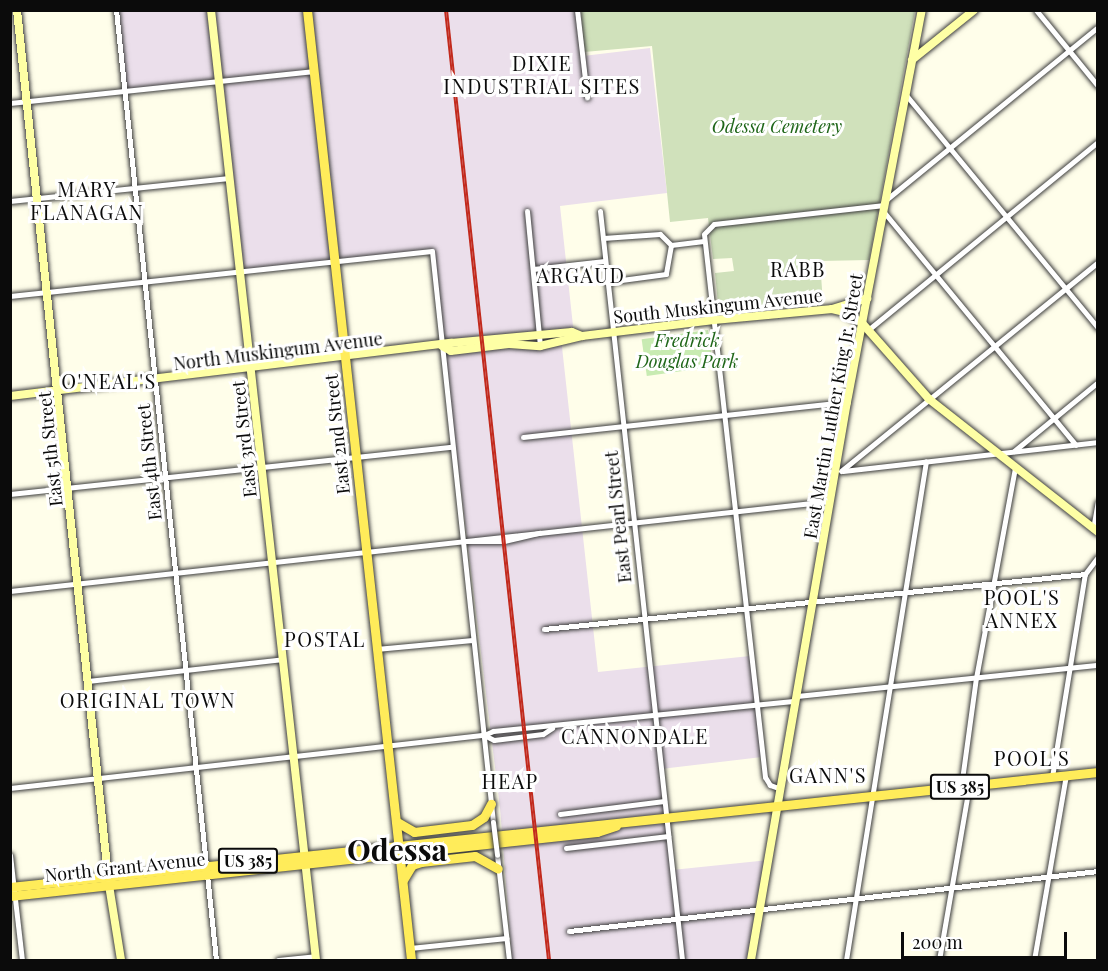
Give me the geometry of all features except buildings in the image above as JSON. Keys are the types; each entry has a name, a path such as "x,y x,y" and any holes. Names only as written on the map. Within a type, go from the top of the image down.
{"main road":[{"name":"East 2nd Street","path":"308,10 411,960"},
{"name":"US 385","path":"666,820 1098,772"},
{"path":"397,822 414,832 468,826 481,820 491,804"},
{"name":"North Grant Avenue","path":"12,891 493,839 597,832 618,825 666,820"},
{"path":"403,880 412,865 431,860 478,856 498,869"}],"street":[{"name":"East 5th Street","path":"17,10 109,881 121,960"},
{"name":"East 4th Street","path":"116,10 216,960"},
{"name":"East 3rd Street","path":"211,10 283,659 302,859 315,958"},
{"path":"577,10 587,97"},
{"name":"East Martin Luther King Jr. Street","path":"751,960 830,501 838,471 847,402 922,10"},
{"path":"912,60 974,10"},
{"path":"1036,10 1098,86"},
{"path":"781,789 770,785 765,777 755,705 705,241 706,230 714,224 884,205 949,148 1098,27"},
{"path":"10,103 314,71"},
{"path":"905,94 1098,328"},
{"path":"868,330 1098,142"},
{"path":"10,201 229,178"},
{"path":"884,205 1076,445"},
{"name":"East Pearl Street","path":"600,211 682,960"},
{"path":"527,212 540,346"},
{"path":"603,238 660,234 670,244 705,241"},
{"path":"608,282 666,274 670,244"},
{"path":"10,296 335,264 432,251 509,960"},
{"path":"533,269 605,261"},
{"path":"838,471 1098,262"},
{"path":"832,309 867,298"},
{"name":"South Muskingum Avenue","path":"482,344 540,346 582,336 613,332 832,309 862,323 929,399 1095,530"},
{"name":"South Muskingum Avenue","path":"482,344 572,332 582,336"},
{"name":"North Muskingum Avenue","path":"10,396 251,370 442,346 482,344"},
{"path":"1013,452 1098,382"},
{"path":"523,437 847,402"},
{"path":"838,471 1098,442"},
{"path":"10,494 453,447"},
{"path":"846,960 888,687 926,462"},
{"path":"939,960 952,887 976,678 1015,467"},
{"path":"10,591 463,542 504,541 540,533 830,501"},
{"path":"1095,530 1098,502"},
{"path":"1052,777 1085,574 1098,557"},
{"path":"544,629 1085,574"},
{"path":"376,649 473,640"},
{"path":"88,681 283,659"},
{"path":"10,788 484,735 494,740 543,734 552,728 888,687 1098,665"},
{"path":"1034,960 1066,775"},
{"path":"560,813 664,801"},
{"path":"566,848 668,836"},
{"path":"10,855 12,891 22,960"},
{"path":"569,931 1098,871"},
{"path":"410,948 506,938"},
{"path":"278,960 315,958"}],"shaded area":[{"path":"116,11 575,11 583,56 650,48 667,193 560,206 574,335 561,338 598,672 750,656 762,757 661,769 672,870 768,860 751,960 512,960 500,808 432,251 241,273 217,82 125,91"}],"green space":[{"name":"Odessa Cemetery","path":"581,11 915,11 869,260 820,261 823,303 719,314 715,273 734,271 732,258 713,259 708,218 670,222 652,46 584,52"},
{"name":"Fredrick Douglas Park","path":"708,330 713,367 647,376 642,339"}],"railway":[{"path":"446,10 549,960"}],"district":[{"name":"DIXIE INDUSTRIAL SITES","path":"542,74"},
{"name":"MARY FLANAGAN","path":"87,200"},
{"name":"RABB","path":"798,268"},
{"name":"ARGAUD","path":"581,274"},
{"name":"O'NEAL'S","path":"109,380"},
{"name":"POOL'S ANNEX","path":"1022,608"},
{"name":"POSTAL","path":"325,638"},
{"name":"ORIGINAL TOWN","path":"148,699"},
{"name":"CANNONDALE","path":"635,735"},
{"name":"POOL'S","path":"1032,757"},
{"name":"GANN'S","path":"828,774"},
{"name":"HEAP","path":"510,780"},
{"name":"Odessa","path":"397,849"}]}
